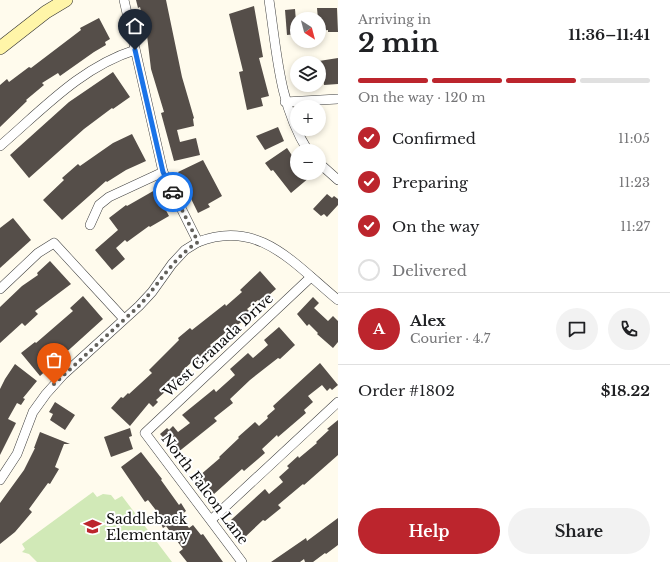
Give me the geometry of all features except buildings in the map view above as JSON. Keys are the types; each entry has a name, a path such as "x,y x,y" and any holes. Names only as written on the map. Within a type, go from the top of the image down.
{"street":[{"path":"0,48 28,26 66,0"},
{"path":"124,0 163,172 198,242"},
{"path":"269,0 285,102 299,137 304,144"},
{"path":"0,146 77,80 118,55 135,50"},
{"path":"285,102 338,99"},
{"path":"326,169 338,180"},
{"path":"90,225 99,205 109,197 163,172"},
{"path":"0,480 17,454 33,412 46,394 63,375 152,292 172,264 185,250 198,242 214,236 230,234 250,236 266,243 311,277 338,300"},
{"path":"0,289 38,253 54,243 124,319"},
{"name":"West Granada Drive","path":"145,433 311,277"},
{"path":"211,520 338,402"},
{"name":"North Falcon Lane","path":"145,433 242,562"}],"green space":[{"name":"Saddleback Elementary","path":"93,492 97,497 103,494 111,495 115,500 122,496 172,562 37,562 29,554 22,552 25,549 22,544"}],"way so far":[{"path":"54,384 139,306 152,292 172,264 185,250 198,242 173,192"}],"place":[{"name":"Saddleback Elementary","path":"93,527"}],"route":[{"path":"135,50 163,172 173,192"}]}
